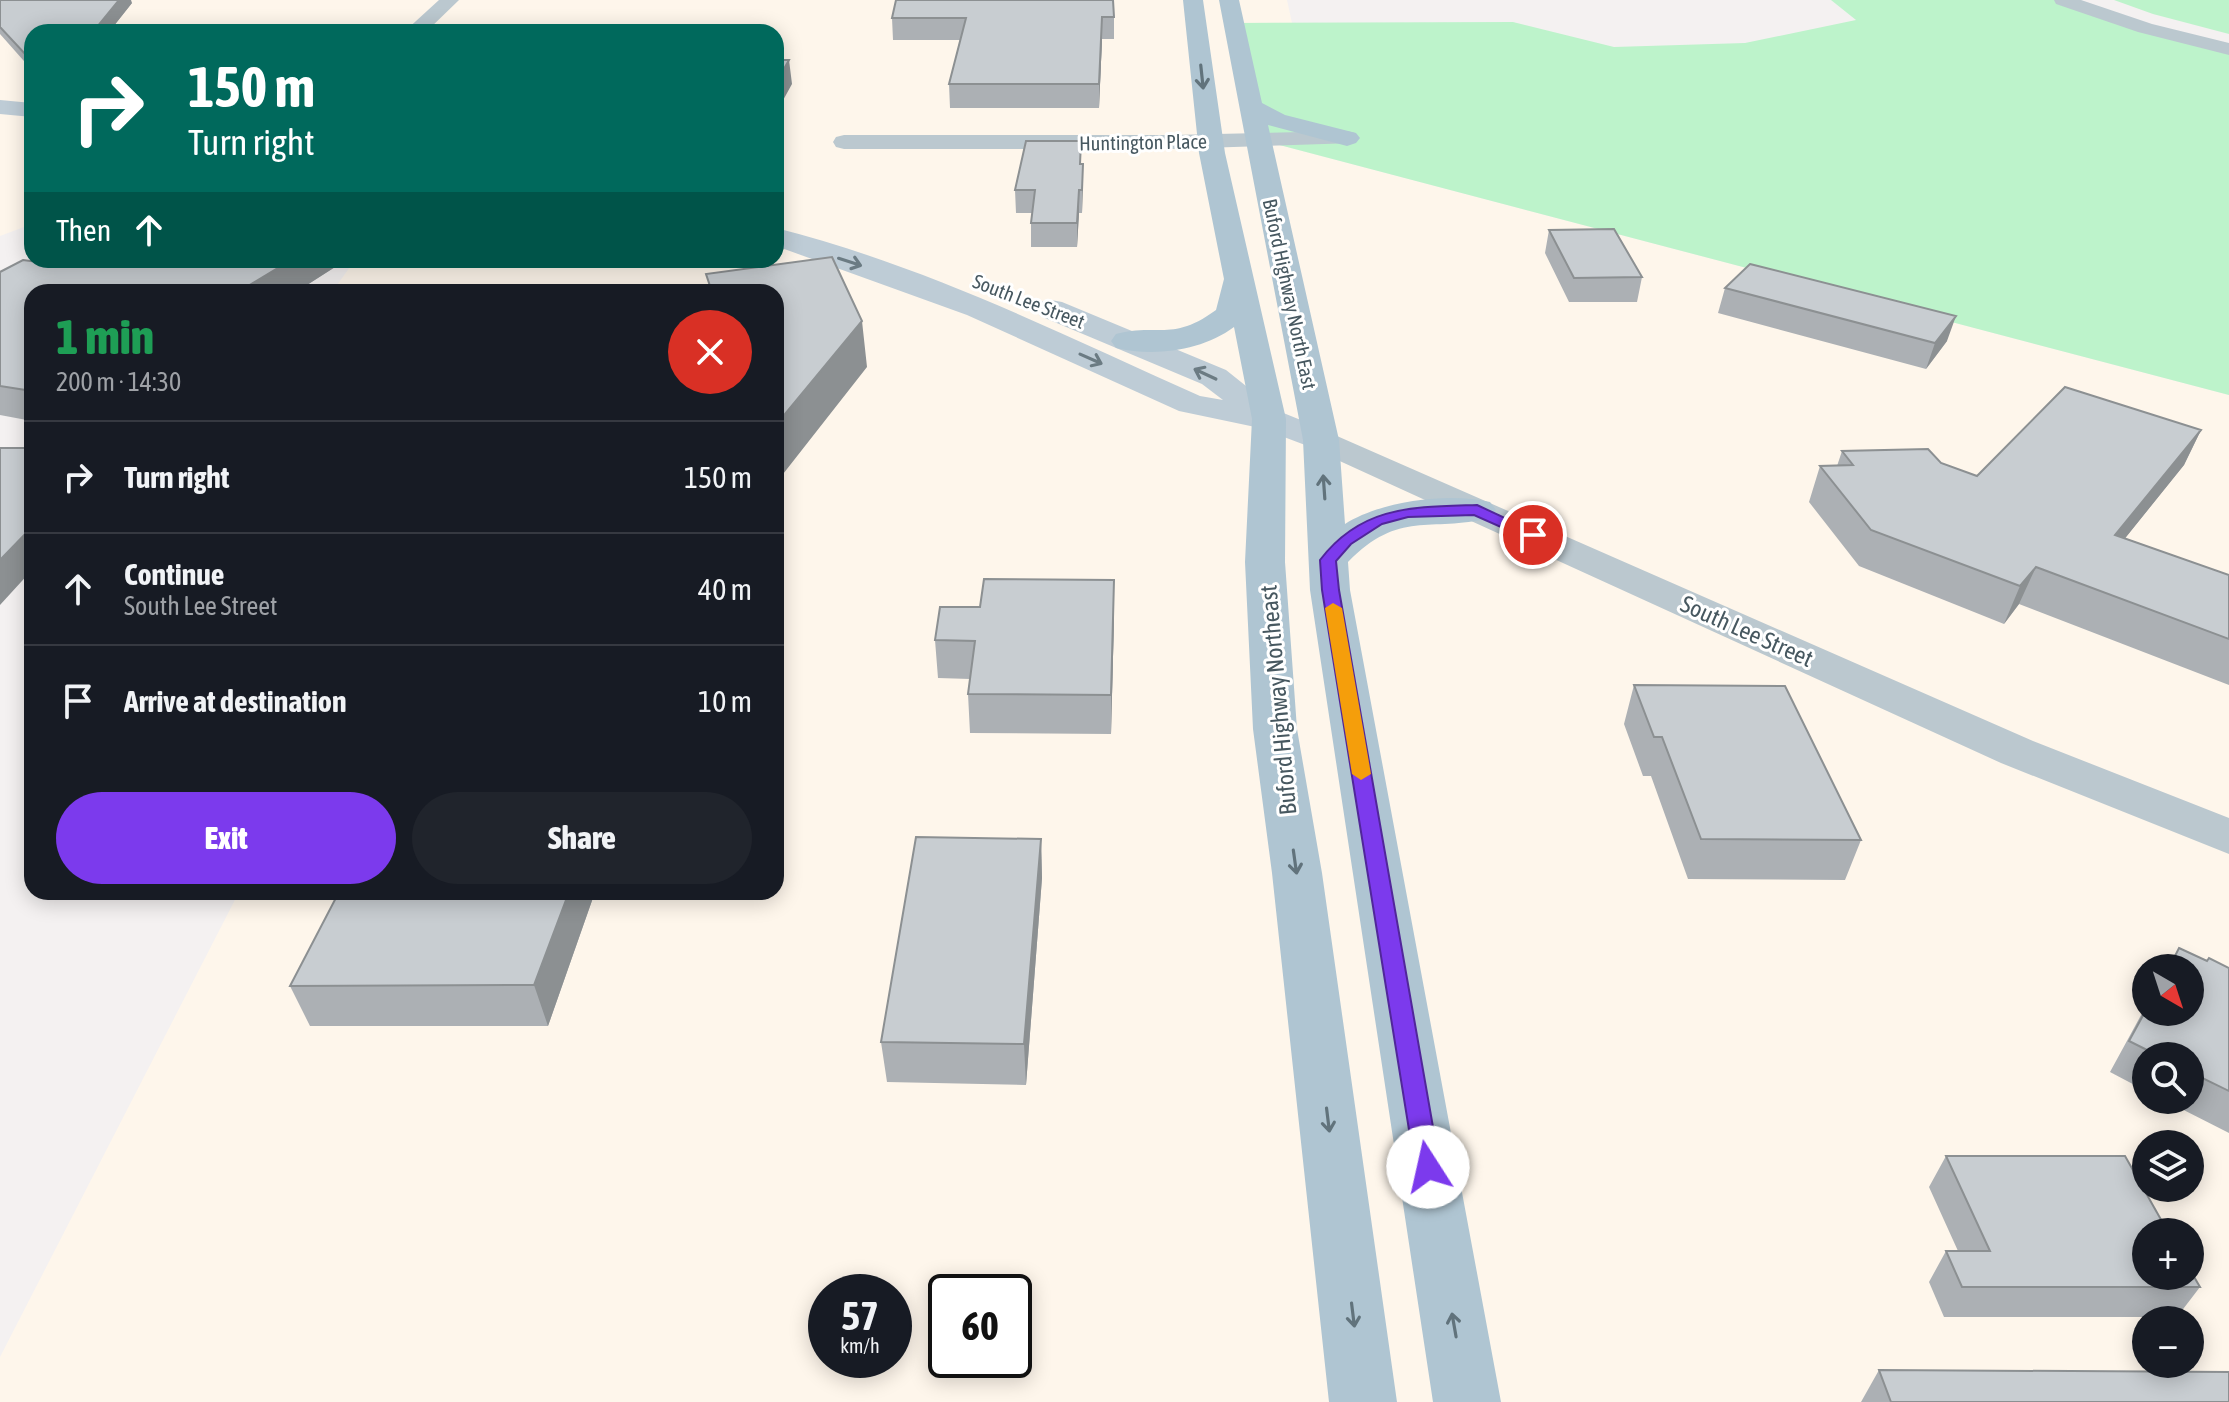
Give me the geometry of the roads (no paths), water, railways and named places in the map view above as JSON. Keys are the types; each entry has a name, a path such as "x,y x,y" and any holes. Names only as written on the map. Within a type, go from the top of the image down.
{"main road":[{"name":"Buford Highway Northeast","path":"1193,0 1211,141 1269,419 1265,562 1275,729 1297,873 1363,1402"},
{"name":"Buford Highway North East","path":"1229,0 1321,440 1329,575"},
{"path":"1249,105 1276,120 1347,138"},
{"path":"0,107 24,109"},
{"path":"0,125 24,127"},
{"path":"1264,175 1279,159 1303,147 1347,138"},
{"name":"South Lee Street","path":"784,216 954,272 1214,377 1269,419"},
{"name":"South Lee Street","path":"784,240 978,308 1191,404 1269,419 1321,440"},
{"path":"1127,341 1181,342 1207,333 1231,314 1238,281"},
{"path":"1467,1402 1329,575 1345,541 1377,520 1408,512 1477,510"}],"street":[{"path":"423,24 450,0"},
{"path":"2063,0 2145,28 2229,49"},
{"name":"Huntington Place","path":"844,142 1347,138"},
{"name":"South Lee Street","path":"1321,440 2017,752 2229,837"}]}
